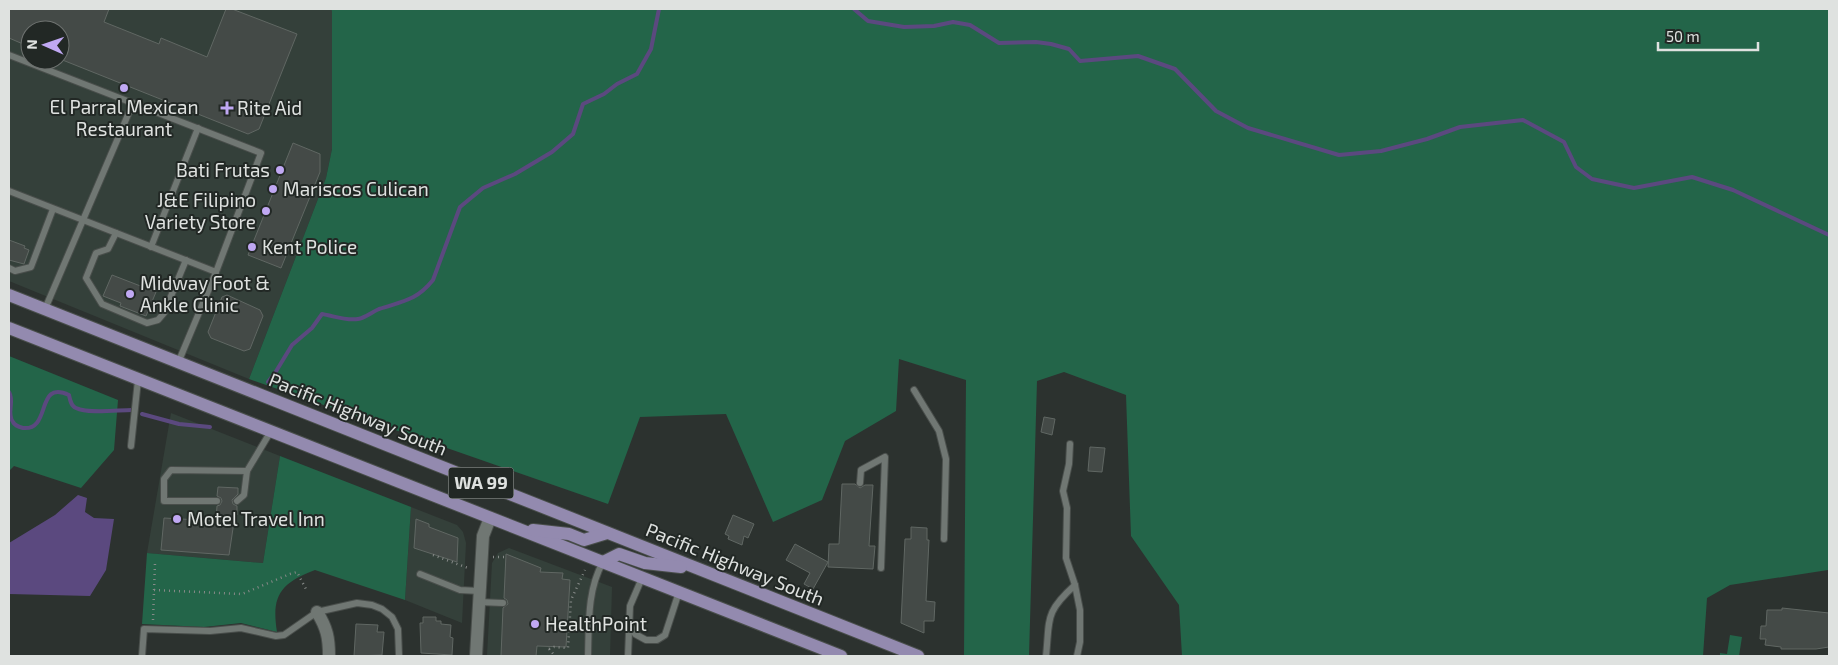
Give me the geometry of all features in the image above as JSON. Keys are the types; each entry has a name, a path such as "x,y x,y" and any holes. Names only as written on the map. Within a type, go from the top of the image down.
{"main road":[{"name":"Pacific Highway South","path":"9,295 918,656"},
{"name":"WA 99","path":"9,328 842,656"},
{"path":"516,528 569,534 584,540 607,533"},
{"path":"602,562 619,554 645,564 696,569"}],"street":[{"path":"476,656 483,536 490,518"},
{"path":"317,612 326,626 329,656"}],"lane":[{"path":"9,55 261,153 216,272 178,363"},
{"path":"45,309 133,103"},
{"path":"151,247 198,128"},
{"path":"9,191 216,272"},
{"path":"9,268 15,271 31,267 53,209"},
{"path":"116,233 108,249 96,253 86,278 102,304 147,323 158,320 164,313 186,260"},
{"path":"131,446 138,380"},
{"path":"914,390 939,431 946,459 944,539"},
{"path":"237,502 244,496 247,471 271,432"},
{"path":"1070,444 1063,491 1067,508 1066,558 1075,585 1080,610 1080,642 1077,656"},
{"path":"860,483 861,470 885,457 881,568"},
{"path":"217,502 164,501 164,480 172,470 247,471"},
{"path":"588,656 590,606 596,574 602,562"},
{"path":"420,574 460,590 504,603"},
{"path":"628,656 630,606 642,578"},
{"path":"1046,656 1050,613 1064,595 1075,585"},
{"path":"629,622 636,634 646,640 657,640 664,635 679,592"},
{"path":"142,656 144,629 210,632 241,628 276,636 284,634 317,612 357,603 372,605 382,609 392,617 398,629 400,656"}],"path":[{"path":"433,555 468,568"},
{"path":"491,557 506,557"},
{"path":"153,629 155,563"},
{"path":"549,649 554,647 568,648 571,600 585,570"},
{"path":"154,590 242,594 297,572 307,591"},
{"path":"549,649 549,656"},
{"path":"549,649 554,656"}],"shaded area":[{"path":"9,9 332,10 332,149 326,178 249,379 9,281"},
{"path":"171,413 280,456 263,563 147,553"},
{"path":"78,495 87,498 85,512 94,518 114,519 106,570 90,596 9,594 9,543 55,515"},
{"path":"411,507 457,525 463,532 466,543 462,623 405,600"},
{"path":"509,548 612,587 610,656 487,656 492,563 498,553"}],"green space":[{"path":"331,9 1829,9 1828,570 1730,585 1707,598 1703,656 1182,656 1179,605 1131,536 1126,395 1064,372 1037,381 1029,656 964,656 966,380 899,359 896,411 845,441 822,500 773,522 726,414 640,417 608,504 249,379 326,178 332,149"},
{"path":"9,356 118,400 114,450 81,488 14,466 9,471"},
{"path":"280,456 411,507 405,600 315,570 294,580 281,592 277,600 276,609 277,632 241,623 204,627 142,624 147,553 263,563"},
{"path":"1730,635 1742,637 1739,656 1720,656 1720,653 1727,654"}],"building":[{"path":"9,9 109,9 104,22 159,44 161,38 207,57 226,9 232,9 297,34 259,129 248,134 70,63 70,20 20,20 20,43 9,38"},
{"path":"293,143 320,154 320,172 281,268 248,255"},
{"path":"9,240 25,246 24,248 29,250 24,264 9,260"},
{"name":"Midway Foot & Ankle Clinic","path":"112,275 156,292 146,316 120,306 121,303 103,296"},
{"path":"227,295 260,310 263,316 250,349 244,351 211,338 208,332 222,297"},
{"path":"1044,417 1055,419 1052,435 1041,432"},
{"path":"1090,447 1105,448 1102,472 1088,471"},
{"path":"842,484 855,484 860,488 865,485 873,485 869,546 875,546 873,569 828,567 829,544 839,544"},
{"name":"Motel Travel Inn","path":"218,487 238,488 238,494 232,500 233,504 237,506 237,515 235,515 229,555 161,550 164,518 216,521 217,506 222,501 217,496"},
{"path":"733,515 754,524 748,538 744,536 742,545 728,539 729,536 725,534"},
{"path":"416,519 429,524 429,527 458,538 457,562 414,548"},
{"path":"911,527 927,528 927,540 929,540 926,601 935,602 934,621 924,621 924,633 901,623 905,539 911,539"},
{"path":"795,544 828,562 813,589 804,584 810,573 786,560"},
{"name":"HealthPoint","path":"506,554 541,568 540,572 563,573 562,579 570,580 566,647 537,646 536,656 501,656 503,608 508,604 504,598"},
{"path":"1782,608 1829,613 1829,647 1781,649 1781,647 1765,645 1766,639 1760,639 1761,626 1766,626 1767,610 1782,610"},
{"path":"423,617 436,617 436,621 441,621 441,624 451,625 450,637 453,638 452,655 421,653 420,623 423,623"},
{"path":"356,624 378,625 377,632 384,632 382,655 354,656"}],"waterway":[{"path":"268,382 292,345 312,328 322,314 349,319 361,318 379,309 409,299 427,287 433,280 460,207 483,188 515,174 552,152 573,134 583,104 637,74 651,49 659,9"},
{"path":"854,9 868,21 904,27 934,26 953,22 970,25 999,43 1036,42 1051,44 1069,49 1080,61 1138,56 1175,69 1216,111 1248,128 1339,155 1381,151 1427,139 1460,127 1523,120 1564,142 1576,167 1592,179 1634,188 1692,177 1733,190 1829,235"},
{"path":"9,392 11,396 11,419 16,425 23,428 32,427 38,422 47,399 52,394 58,392 69,395 73,406 81,410 132,410"},
{"path":"142,414 179,424 210,427"}],"place":[{"name":"El Parral Mexican Restaurant","path":"124,88"},
{"name":"Rite Aid","path":"227,108"},
{"name":"Bati Frutas","path":"280,170"},
{"name":"Mariscos Culican","path":"273,189"},
{"name":"J&E Filipino Variety Store","path":"266,211"},
{"name":"Kent Police","path":"252,247"},
{"name":"Midway Foot & Ankle Clinic","path":"130,294"},
{"name":"Motel Travel Inn","path":"177,519"},
{"name":"HealthPoint","path":"535,624"}]}
